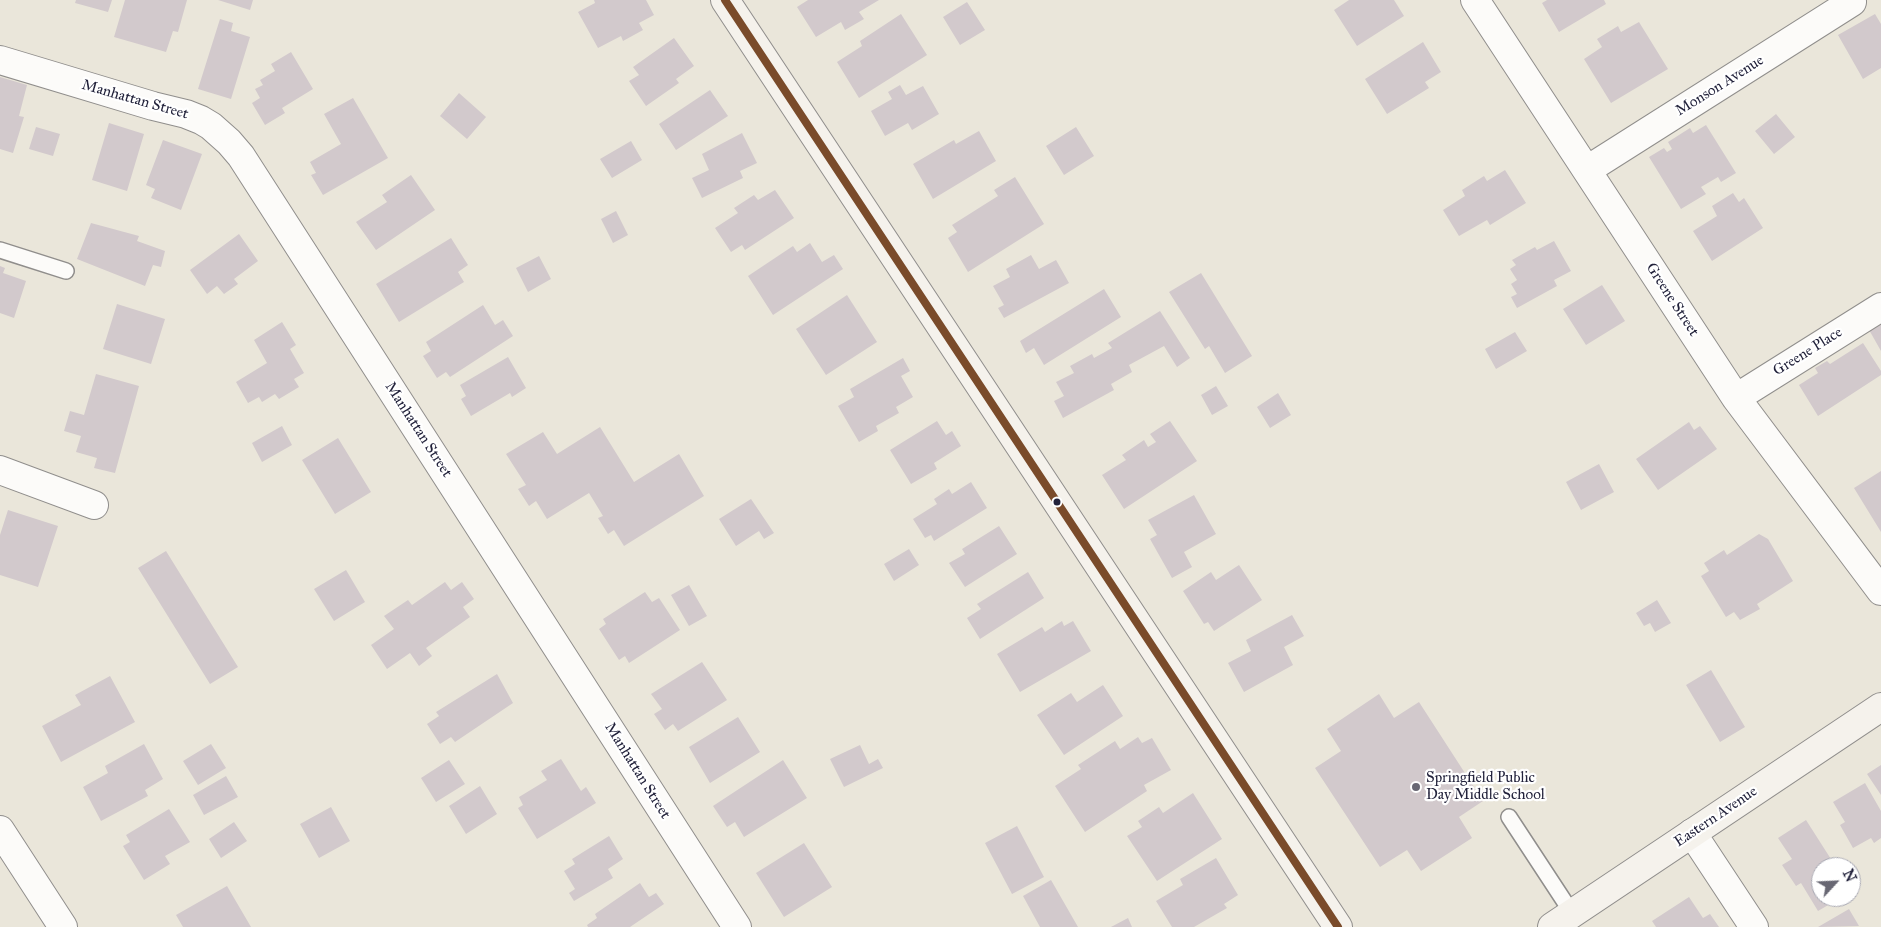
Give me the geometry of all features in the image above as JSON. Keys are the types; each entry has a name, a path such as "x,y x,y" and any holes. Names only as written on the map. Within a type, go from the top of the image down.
{"main road":[{"path":"725,0 1338,927"},
{"name":"Eastern Avenue","path":"1562,920 1881,707"}],"street":[{"name":"Greene Street","path":"1475,0 1736,398 1881,591"},
{"name":"Monson Avenue","path":"1587,170 1852,2"},
{"name":"Manhattan Street","path":"0,60 202,120 229,142 241,156 737,927"},
{"name":"Greene Place","path":"1736,398 1881,307"},
{"path":"0,470 94,505"},
{"path":"0,830 63,927"},
{"path":"1692,833 1754,927"}],"lane":[{"path":"0,250 66,271"},
{"path":"1509,817 1562,920"}],"building":[{"path":"76,0 112,0 108,12 75,3"},
{"path":"125,0 187,0 178,32 173,31 166,52 114,37"},
{"path":"218,0 253,0 250,10"},
{"path":"594,0 646,0 654,15 639,23 643,30 623,41 621,36 598,48 578,12 595,3"},
{"path":"808,0 879,0 859,12 864,19 845,30 841,22 816,37 797,7"},
{"path":"1349,0 1394,0 1404,16 1357,46 1334,10"},
{"path":"1547,0 1604,0 1606,4 1559,32 1542,3"},
{"path":"967,2 985,30 960,45 943,17"},
{"path":"901,14 927,55 859,98 837,62 862,46 860,41"},
{"path":"1875,14 1881,24 1881,68 1863,79 1838,35"},
{"path":"220,19 233,23 231,31 250,37 231,99 198,89"},
{"path":"1639,22 1668,69 1611,103 1584,59 1602,47 1597,39 1618,26 1621,32"},
{"path":"674,38 694,66 676,79 679,83 646,106 629,81 639,75 633,67"},
{"path":"1423,42 1441,72 1425,82 1429,88 1387,114 1365,79"},
{"path":"291,52 313,89 282,108 285,113 265,125 252,103 260,98 255,89 263,85 260,80 275,71 271,64"},
{"path":"0,77 27,85 19,116 24,117 13,153 0,149"},
{"path":"900,85 906,95 923,86 939,114 912,130 908,123 885,136 871,111 892,99 888,92"},
{"path":"710,90 728,116 676,150 659,124"},
{"path":"459,93 486,117 467,139 440,116"},
{"path":"353,98 388,158 323,195 311,175 316,173 310,162 341,144 324,114"},
{"path":"1776,114 1795,137 1774,154 1755,131"},
{"path":"109,123 144,134 127,191 92,180"},
{"path":"1706,125 1736,173 1721,182 1718,177 1701,187 1706,194 1681,209 1649,157 1664,148 1667,152 1672,149 1668,142 1690,128 1693,133"},
{"path":"36,127 60,134 53,156 29,149"},
{"path":"1076,127 1094,156 1064,175 1046,146"},
{"path":"979,131 996,161 933,199 913,164 954,140 956,144"},
{"path":"742,133 757,163 740,171 743,178 702,198 692,178 709,170 702,154"},
{"path":"163,140 202,154 181,210 151,198 155,189 146,185"},
{"path":"631,141 642,160 612,178 600,159"},
{"path":"1505,170 1526,203 1490,225 1487,220 1459,236 1443,210 1465,196 1462,190 1484,176 1487,181"},
{"path":"411,175 435,210 376,250 356,222 387,202 382,195"},
{"path":"1015,177 1044,224 968,272 948,238 957,232 952,225 998,196 994,190"},
{"path":"775,190 794,218 745,250 742,245 731,252 715,228 738,213 734,208 754,195 758,200"},
{"path":"1733,193 1739,202 1744,198 1763,228 1712,261 1693,231 1717,216 1712,206"},
{"path":"616,211 628,235 613,243 601,219"},
{"path":"91,223 139,236 137,241 165,251 161,267 153,265 145,286 77,259"},
{"path":"239,234 258,261 234,279 238,284 224,294 217,286 207,294 190,270"},
{"path":"451,238 468,265 458,272 464,282 399,322 376,284"},
{"path":"1554,241 1571,271 1554,280 1557,286 1517,308 1511,297 1517,294 1511,284 1517,280 1510,269 1516,265 1512,260 1535,247 1537,250"},
{"path":"810,243 822,262 834,255 843,269 773,315 748,276 793,246 797,252"},
{"path":"1031,255 1039,269 1056,260 1069,283 1004,318 998,308 1004,305 993,286 1010,277 1006,269"},
{"path":"539,256 551,279 528,292 516,268"},
{"path":"0,266 5,268 3,273 26,281 14,318 0,313"},
{"path":"1201,273 1252,356 1225,373 1209,346 1205,349 1169,292"},
{"path":"1602,285 1625,321 1586,345 1563,309"},
{"path":"1104,289 1121,317 1044,365 1034,348 1026,353 1020,341"},
{"path":"847,295 877,342 826,375 796,329"},
{"path":"117,304 165,319 151,364 103,349"},
{"path":"483,305 495,325 503,320 513,336 450,377 446,372 437,378 423,356 431,351 426,342"},
{"path":"1160,311 1190,358 1177,367 1164,346 1129,365 1132,372 1111,384 1114,390 1063,418 1054,401 1064,396 1056,382 1074,373 1070,366 1092,354 1094,358 1112,348 1108,343"},
{"path":"1881,321 1881,351 1868,328"},
{"path":"282,322 296,345 290,349 304,373 294,379 299,387 279,399 275,394 262,402 259,397 248,403 236,382 267,363 254,340"},
{"path":"1515,332 1527,351 1496,369 1485,349"},
{"path":"1863,343 1881,371 1881,375 1818,416 1799,385 1818,373 1815,368 1827,361 1830,364"},
{"path":"508,357 526,388 512,397 510,393 471,416 461,399 466,396 460,385"},
{"path":"903,358 910,371 901,376 913,397 896,407 899,413 876,426 878,431 859,442 838,406 854,397 850,389"},
{"path":"96,374 139,386 115,473 94,468 97,458 76,452 81,436 64,431 70,411 84,415"},
{"path":"1216,386 1228,406 1212,415 1201,395"},
{"path":"1278,393 1291,415 1270,428 1257,407"},
{"path":"937,421 946,435 952,431 961,446 934,463 937,469 911,484 890,450"},
{"path":"1170,421 1197,461 1124,509 1102,475 1126,460 1122,455 1144,440 1148,447 1156,442 1150,434"},
{"path":"1689,422 1694,430 1700,426 1717,449 1658,490 1636,459"},
{"path":"282,426 292,445 262,462 252,443"},
{"path":"600,427 634,482 679,454 704,496 624,546 614,530 608,534 598,518 603,516 589,493 547,519 536,501 529,506 518,489 526,485 506,454 543,432 557,454"},
{"path":"338,438 371,492 335,514 302,460"},
{"path":"1599,464 1614,492 1581,510 1566,482"},
{"path":"1881,471 1881,532 1854,488"},
{"path":"971,482 987,508 934,541 931,535 925,538 913,519 937,504 934,499 949,489 952,494"},
{"path":"1194,495 1216,534 1184,552 1192,567 1172,578 1150,539 1157,535 1148,520"},
{"path":"751,499 774,533 764,539 759,531 736,546 719,519"},
{"path":"8,510 58,526 38,587 0,575 0,535"},
{"path":"999,526 1017,554 965,587 949,563 965,554 962,549"},
{"path":"1759,534 1768,539 1793,581 1757,604 1760,609 1740,620 1734,612 1726,617 1701,576 1709,571 1704,563 1724,550 1727,555"},
{"path":"909,549 919,565 894,581 884,564"},
{"path":"166,551 238,667 210,684 138,568"},
{"path":"1239,565 1262,600 1214,631 1208,622 1204,624 1183,591 1211,572 1216,580"},
{"path":"346,570 365,602 334,621 314,589"},
{"path":"1028,572 1044,598 980,639 967,618 981,609 977,604"},
{"path":"445,582 451,590 462,582 474,599 463,607 470,617 426,648 432,656 419,666 410,653 387,669 371,645 394,629 384,616 408,600 412,605"},
{"path":"689,585 707,616 689,626 671,595"},
{"path":"645,592 652,602 659,598 680,630 629,663 625,656 619,660 599,629 606,624 603,619"},
{"path":"1657,600 1671,623 1655,632 1650,623 1644,626 1636,613"},
{"path":"1292,615 1304,636 1284,647 1293,665 1244,692 1228,663 1251,651 1246,640"},
{"path":"1062,621 1064,626 1073,621 1091,651 1020,692 997,654 1042,627 1045,632"},
{"path":"702,662 727,700 678,731 673,724 665,730 654,714 662,709 651,694"},
{"path":"1711,670 1745,727 1720,742 1686,685"},
{"path":"497,674 513,703 455,742 451,737 440,744 427,724 439,716 436,712"},
{"path":"110,676 135,722 61,762 42,726 81,705 75,695"},
{"path":"1103,685 1123,716 1064,755 1037,715 1071,693 1077,702"},
{"path":"1379,694 1394,718 1419,702 1483,801 1459,817 1472,838 1421,871 1407,850 1380,867 1315,768 1341,751 1327,729"},
{"path":"738,717 760,752 710,783 689,747"},
{"path":"1138,737 1142,743 1152,738 1171,770 1144,785 1147,791 1085,832 1055,786 1081,769 1078,765 1115,741 1120,749"},
{"path":"144,744 163,779 145,790 148,796 101,821 83,787 108,773 105,766"},
{"path":"211,744 226,768 198,785 183,761"},
{"path":"860,745 869,764 878,759 883,768 844,787 830,759"},
{"path":"561,759 581,791 586,787 596,803 537,839 518,808 523,805 519,797 547,780 541,771"},
{"path":"449,760 465,784 436,802 421,778"},
{"path":"783,760 807,798 744,837 735,822 727,827 713,806"},
{"path":"1881,765 1881,795 1867,774"},
{"path":"226,776 238,797 204,815 193,795"},
{"path":"1865,783 1881,811 1881,838 1874,843 1871,838 1853,848 1840,825 1845,822 1833,802"},
{"path":"480,786 497,814 466,834 449,806"},
{"path":"1193,793 1222,839 1157,881 1127,836 1142,827 1138,821 1159,807 1163,813"},
{"path":"331,807 350,841 319,858 300,824"},
{"path":"169,809 190,842 165,856 170,864 144,880 123,846 130,842 126,835"},
{"path":"1806,820 1830,857 1811,857 1811,899 1801,883 1796,886 1782,865 1792,859 1778,838"},
{"path":"234,822 247,841 221,858 209,839"},
{"path":"1017,826 1044,877 1012,894 985,843"},
{"path":"609,836 623,859 608,869 613,878 574,901 569,893 575,889 564,871 575,864 572,859"},
{"path":"804,843 832,887 784,917 756,873"},
{"path":"1216,858 1238,895 1224,904 1227,908 1194,927 1172,927 1156,901 1183,885 1180,879"},
{"path":"1051,880 1078,927 1040,927 1023,896"},
{"path":"640,883 649,897 656,893 664,904 630,927 588,927 587,925 597,918 595,914"},
{"path":"227,886 251,927 183,927 176,915"},
{"path":"1689,897 1703,918 1710,914 1719,927 1656,927 1652,921"},
{"path":"1816,907 1825,907 1818,911"},
{"path":"1849,909 1859,926 1818,927"},
{"path":"1128,918 1132,927 1111,927"}],"transit line":[{"path":"725,0 1338,927"}],"place":[{"name":"Springfield Public Day Middle School","path":"1416,787"}]}
